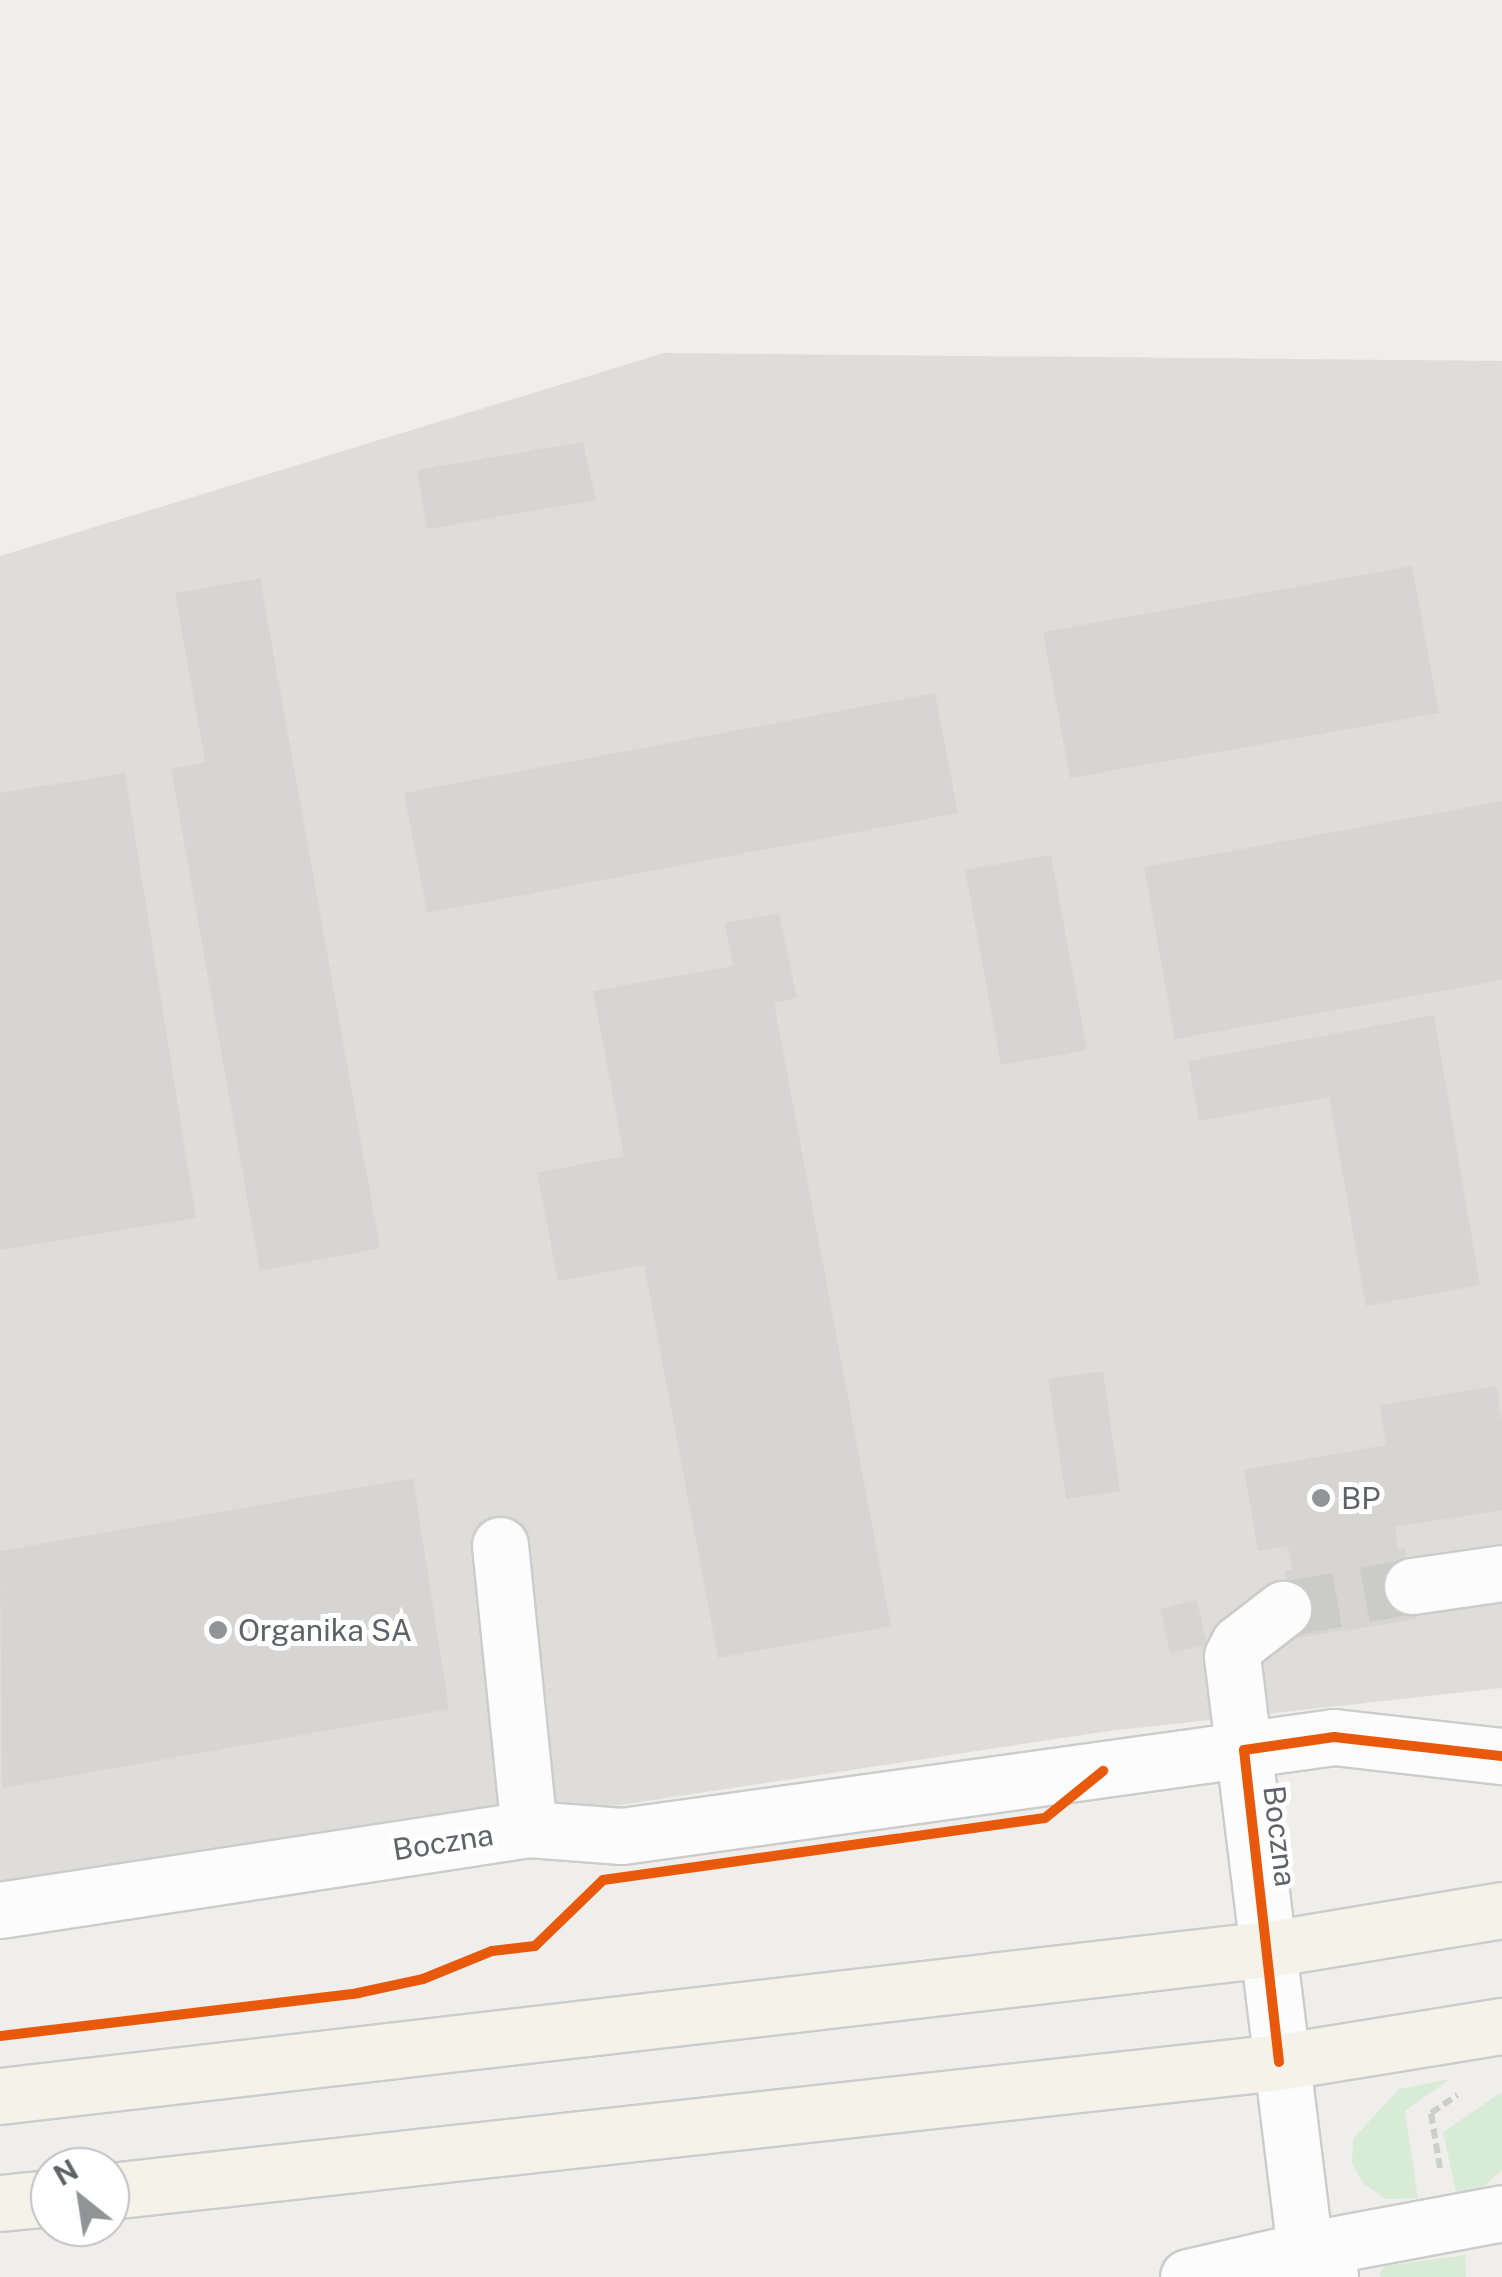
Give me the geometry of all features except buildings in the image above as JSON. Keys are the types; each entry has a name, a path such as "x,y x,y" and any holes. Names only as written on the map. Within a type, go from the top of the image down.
{"main road":[{"path":"0,2096 1269,1949 1502,1910"},
{"path":"130,2190 1280,2062 1502,2026"},
{"path":"0,2203 30,2200"}],"street":[{"path":"500,1545 528,1829"},
{"path":"1412,1586 1502,1573"},
{"path":"1244,1750 1232,1656 1239,1643 1283,1609"},
{"name":"Boczna","path":"0,1910 528,1829 622,1836 1334,1737 1502,1756"},
{"name":"Boczna","path":"1244,1750 1280,2062 1318,2264"},
{"path":"1188,2277 1318,2264 1448,2223 1502,2213"}],"path":[{"path":"1448,2223 1432,2112 1470,2088"}],"shaded area":[{"path":"664,353 1502,361 1502,1688 1109,1731 0,1899 0,556"}],"green space":[{"path":"1450,2079 1405,2111 1418,2198 1386,2199 1363,2183 1352,2164 1353,2139 1399,2089"},
{"path":"1502,2092 1502,2170 1482,2188 1456,2192 1443,2132"},
{"path":"1465,2255 1466,2277 1382,2277 1379,2273 1385,2266"}],"tunnel":[{"path":"1283,1609 1412,1586"}],"cycle path":[{"path":"1279,2062 1244,1750 1334,1737 1502,1756"},
{"path":"0,2036 358,1993 423,1979 492,1951 535,1946 603,1880 1045,1818 1103,1771"}],"place":[{"name":"BP","path":"1321,1498"},
{"name":"Organika SA","path":"218,1630"}]}
